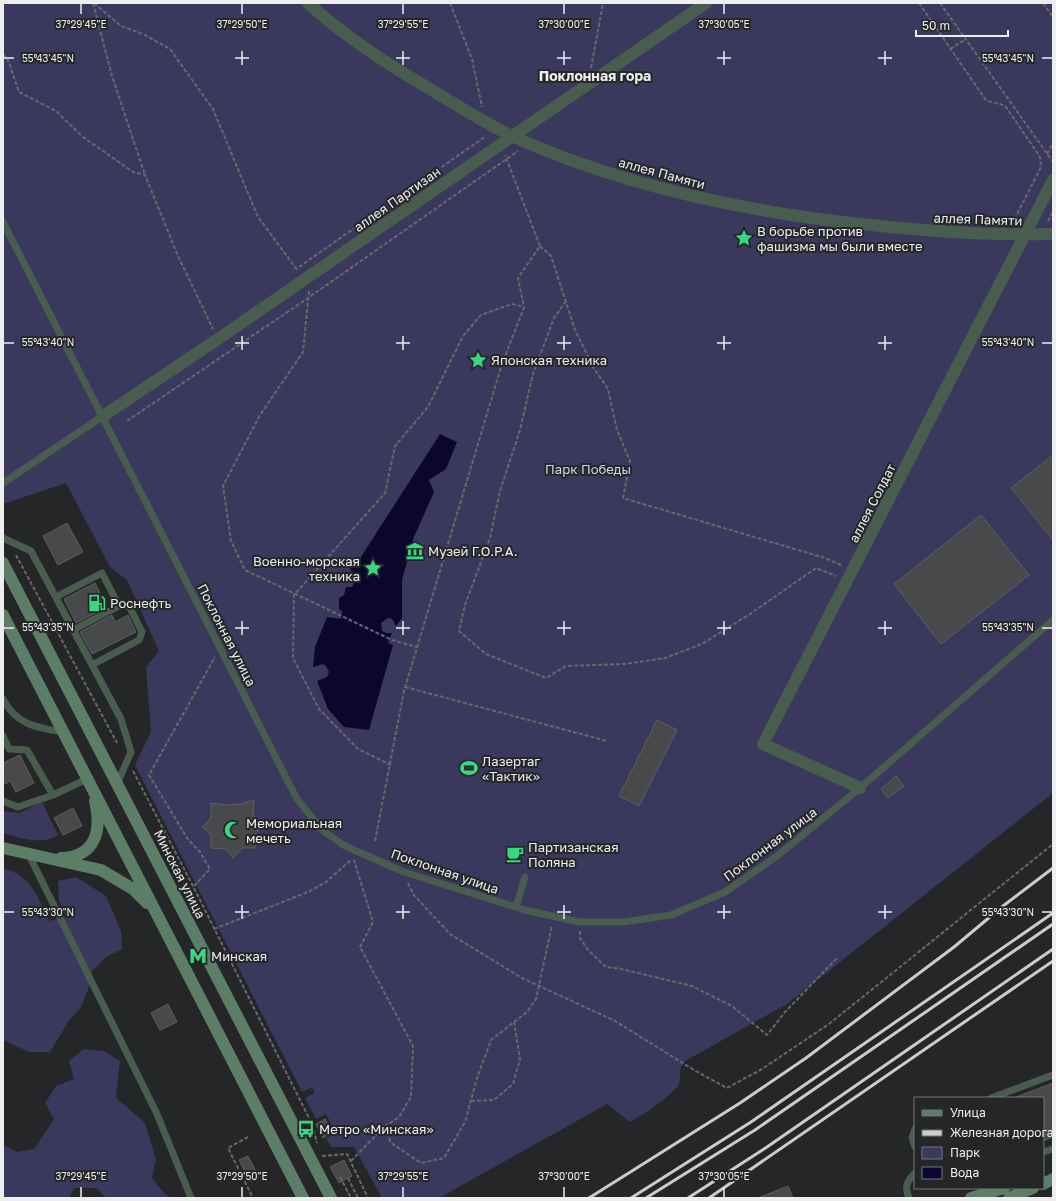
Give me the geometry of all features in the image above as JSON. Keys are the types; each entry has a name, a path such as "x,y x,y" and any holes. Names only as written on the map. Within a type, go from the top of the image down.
{"main road":[{"name":"Минская улица","path":"3,563 331,1198"},
{"path":"3,615 303,1198"},
{"path":"52,858 71,858 89,847 96,837 97,813 93,790"},
{"path":"3,848 101,870 133,889 156,912"},
{"path":"971,1198 1001,1189"},
{"path":"1008,1198 1030,1189"}],"street":[{"name":"аллея Памяти","path":"308,3 387,64 497,128 512,136 580,164 649,186 720,203 814,219 899,228 1006,235 1053,234"},
{"name":"аллея Партизан","path":"103,416 218,339 706,3"},
{"name":"аллея Солдат","path":"860,788 763,744 851,576 1053,180"}],"lane":[{"name":"Поклонная улица","path":"3,222 297,799 322,830 345,846 404,872 516,907 579,922 623,922 671,914 726,892 777,856 860,788 1053,620"},
{"path":"3,483 103,416"},
{"path":"6,540 31,551 120,719 131,752 117,784"},
{"path":"56,597 102,573 119,606"},
{"path":"73,630 119,606 129,606 142,632 139,640 92,665"},
{"path":"3,699 9,711 31,726 63,732"},
{"path":"3,736 10,749 27,750 53,795"},
{"path":"3,801 18,807 53,795 87,779"},
{"path":"28,853 157,1114 191,1198"},
{"path":"516,907 526,877"},
{"path":"993,1097 1053,1075"},
{"path":"914,1132 912,1138 914,1144"},
{"path":"909,1198 906,1186 908,1180 914,1174"}],"path":[{"path":"94,3 112,76 145,175 178,256 218,339"},
{"path":"94,3 121,26 145,35 170,49 212,109 258,217 296,269 307,278 308,298 303,352 260,415 223,486 231,541 245,570 294,595 392,640 417,647"},
{"path":"450,3 472,59 486,122"},
{"path":"588,85 603,3"},
{"path":"919,3 985,99 989,102 1006,107 1042,162 1041,167 1006,235"},
{"path":"940,3 1053,162"},
{"path":"1043,3 1053,17"},
{"path":"950,50 966,39"},
{"path":"3,54 8,60 19,92 56,111 83,137 133,172 145,175"},
{"path":"296,269 497,128"},
{"path":"1047,154 1053,143"},
{"path":"501,144 540,246 552,256 575,330 608,390 617,430 630,461 623,498 825,558 851,576"},
{"path":"127,421 308,298 524,147"},
{"path":"375,841 405,687 501,367 524,308 518,278 540,246"},
{"path":"566,301 554,318 533,374 520,430 500,491 490,538 465,604 459,631 486,654 546,678 566,666 625,664 665,658 702,644 750,614 816,568 851,576"},
{"path":"391,765 358,749 319,709 293,658 294,595 385,493 395,446 428,406 463,336 481,315 512,304 524,308"},
{"path":"206,331 218,323"},
{"path":"6,540 128,761 193,886 312,1124 321,1156 325,1163"},
{"path":"193,886 210,869 200,852 187,838 149,775 220,647"},
{"path":"405,687 607,741"},
{"path":"404,872 413,894 450,934 522,978 615,1021 694,1070 728,1088 762,1069 829,1024 1053,844"},
{"path":"214,929 320,886 353,857 373,922 360,947 413,1046 412,1097 399,1118 384,1128 351,1161"},
{"path":"384,1128 391,1143 421,1163 444,1158 465,1122 491,1040 527,1012 536,999 554,916"},
{"path":"579,922 580,938 588,950 606,967 621,969 692,986 732,1006 767,1036 786,1011 838,957"},
{"path":"471,1102 494,1100 513,1084 520,1059 514,1022"},
{"path":"248,1137 228,1148 253,1198"},
{"path":"321,1156 347,1154 368,1198"},
{"path":"340,1177 351,1198"},
{"path":"348,1178 358,1198"}],"green space":[{"name":"Парк Победы","path":"3,3 1053,3 1053,793 787,1004 685,1061 680,1070 680,1080 676,1088 657,1104 635,1119 630,1122 607,1104 439,1198 382,1198 354,1147 331,1147 326,1138 336,1133 326,1114 316,1119 305,1098 315,1093 312,1087 302,1092 135,765 151,732 146,667 159,651 127,580 110,567 66,483 3,504"},
{"path":"42,802 58,835 38,841 3,833 3,811 19,813"},
{"path":"3,868 21,876 27,882 37,895 49,921 66,917 59,900 58,881 76,877 106,896 121,931 122,949 106,957 92,971 88,990 81,1007 68,1022 50,1052 29,1052 3,1040"},
{"path":"84,1049 104,1051 120,1061 116,1098 145,1123 156,1159 152,1178 163,1192 171,1198 106,1198 97,1188 74,1188 69,1198 3,1198 3,1145 17,1152 34,1149 54,1119 45,1103 56,1086 74,1079 69,1061"}],"water":[{"path":"440,434 457,442 446,469 429,480 434,492 414,537 402,580 402,618 396,626 392,619 388,618 381,623 382,631 392,633 388,643 393,645 369,730 344,727 328,709 317,681 327,677 329,672 323,664 313,667 315,647 327,617 341,619 342,611 339,609 339,598 344,595 346,587 352,587 356,579 350,569 357,563"}],"building":[{"path":"1053,455 1053,540 1011,488"},
{"path":"981,515 1029,575 941,644 894,584"},
{"path":"67,523 83,552 58,565 43,536"},
{"path":"95,583 107,607 76,623 64,599"},
{"path":"112,615 115,622 128,615 136,632 92,654 80,632"},
{"path":"657,720 677,730 639,806 619,796"},
{"path":"20,755 34,783 16,792 10,781 3,785 3,763"},
{"path":"896,776 904,786 888,798 881,789"},
{"name":"Мемориальная мечеть","path":"254,800 253,815 264,825 255,834 255,848 242,848 233,858 226,849 211,848 211,834 202,827 211,818 211,803 226,805 240,804"},
{"path":"73,808 82,826 63,835 54,818"},
{"path":"168,1004 177,1022 160,1030 151,1013"},
{"path":"1053,1083 1053,1137 1044,1141 1044,1097 1016,1097"},
{"path":"325,1119 333,1132 323,1138 316,1124"},
{"path":"248,1156 259,1177 250,1182 239,1160"},
{"path":"344,1160 352,1176 339,1183 330,1167"},
{"path":"788,1186 793,1198 758,1198"}],"railway":[{"path":"589,1198 740,1103 806,1058 954,947 1003,906 1053,868"},
{"path":"631,1198 751,1122 1053,913"},
{"path":"646,1198 755,1130 1053,924"},
{"path":"688,1198 767,1147 1053,949"},
{"path":"709,1198 1053,961"}],"place":[{"name":"В борьбе против фашизма мы были вместе","path":"744,238"},
{"name":"Японская техника","path":"478,360"},
{"name":"Музей Г.О.Р.А.","path":"415,551"},
{"name":"Военно-морская техника","path":"373,568"},
{"name":"Роснефть","path":"97,603"},
{"name":"Лазертаг «Тактик»","path":"469,768"},
{"name":"Мемориальная мечеть","path":"233,830"},
{"name":"Партизанская Поляна","path":"515,854"},
{"name":"Минская","path":"198,956"},
{"name":"Метро «Минская»","path":"306,1129"}],"district":[{"name":"Поклонная гора","path":"595,75"}]}
